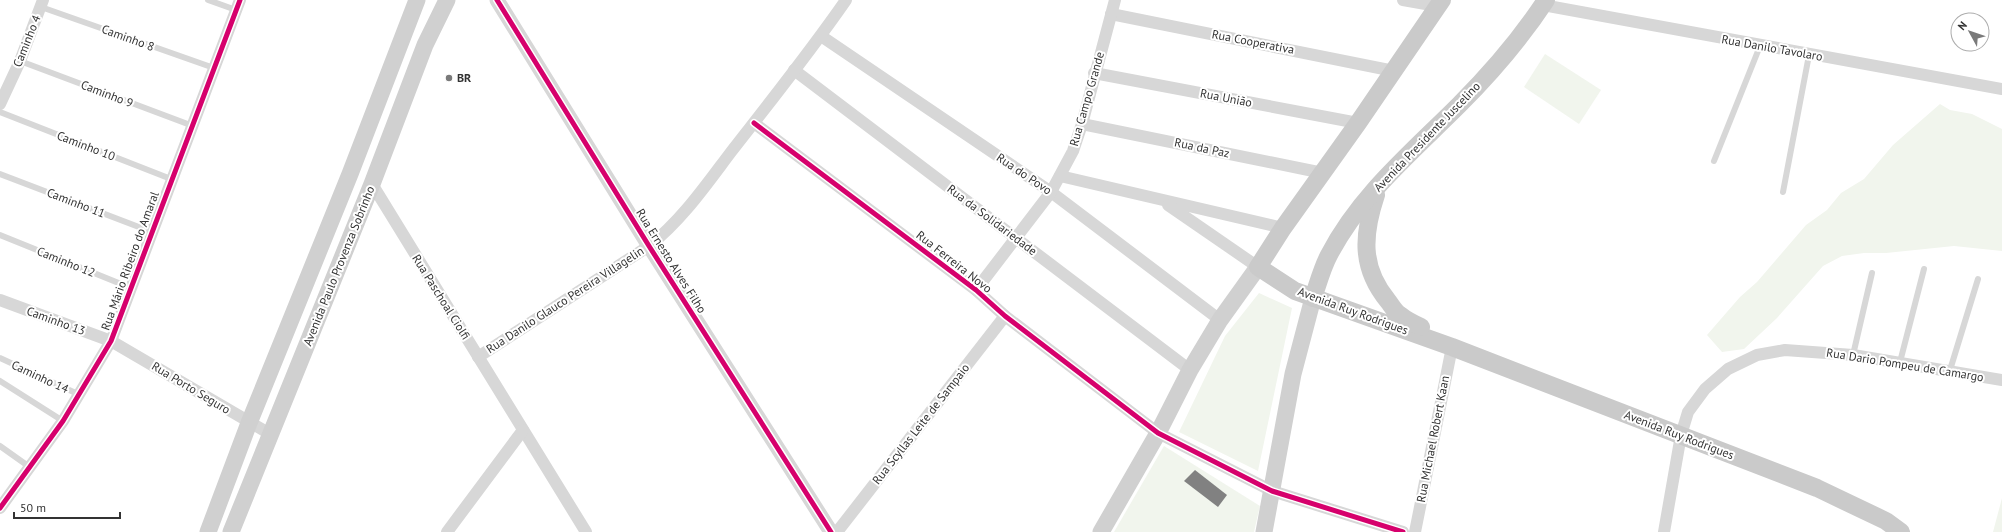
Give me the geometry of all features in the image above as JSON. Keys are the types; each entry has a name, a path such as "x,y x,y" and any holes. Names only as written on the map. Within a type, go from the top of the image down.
{"main road":[{"name":"Avenida Paulo Provenza Sobrinho","path":"208,532 249,423 350,174 418,0"},
{"name":"Avenida Paulo Provenza Sobrinho","path":"231,532 372,184 425,45 447,0"},
{"path":"1101,532 1158,433 1190,370 1220,320 1440,3"},
{"name":"Avenida Presidente Juscelino","path":"1264,532 1293,374 1313,298 1328,256 1346,226 1380,182 1487,76 1522,34 1544,3"},
{"name":"Avenida Ruy Rodrigues","path":"1380,182 1368,218 1366,241 1367,257 1378,289 1400,315 1452,347"},
{"name":"Avenida Ruy Rodrigues","path":"1258,267 1295,291 1452,347 1817,488 1886,521 1901,532"}],"street":[{"name":"Rua Ernesto Alves Filho","path":"497,0 649,246 831,532"},
{"name":"Rua Danilo Glauco Pereira Villagelin","path":"478,357 649,246 664,234 692,202 754,123 821,36 846,0"},
{"name":"Rua Campo Grande","path":"976,290 1051,192 1073,151 1082,124 1094,73 1115,0"},
{"path":"1403,0 1440,3"},
{"name":"Caminho 4","path":"0,104 20,61 42,3"},
{"name":"Rua Danilo Tavolaro","path":"1544,3 1760,46 1940,76 2002,89"},
{"name":"Rua Mário Ribeiro do Amaral","path":"0,508 31,468 63,421 80,395 111,341 132,288 171,179 194,126 238,5"},
{"name":"Rua Cooperativa","path":"1111,14 1394,71"},
{"name":"Rua do Povo","path":"821,36 1051,192 1220,320"},
{"name":"Rua da Solidariedade","path":"794,70 1190,370"},
{"name":"Rua União","path":"1094,73 1358,123"},
{"name":"Rua Ferreira Novo","path":"754,123 976,290 1005,316 1158,433"},
{"name":"Rua da Paz","path":"1082,124 1323,173"},
{"name":"Rua do Povo","path":"1060,176 1283,228"},
{"name":"Rua Paschoal Ciolfi","path":"372,184 586,532"},
{"path":"1162,201 1258,267"},
{"name":"Caminho 13","path":"0,300 111,341"},
{"name":"Rua Scyllas Leite de Sampaio","path":"837,532 1005,316"},
{"name":"Rua Porto Seguro","path":"111,341 270,434"},
{"name":"Rua Michael Robert Kaan","path":"1415,532 1452,347"},
{"name":"Rua Dario Pompeu de Camargo","path":"1664,532 1681,436 1688,412 1704,389 1728,369 1757,355 1785,350 1853,355 1950,370 2002,380"},
{"path":"447,532 523,430"},
{"path":"1158,433 1272,491 1403,532"}],"lane":[{"path":"208,0 238,5"},
{"name":"Caminho 8","path":"42,3 214,68"},
{"path":"1714,161 1760,46"},
{"path":"1783,192 1809,55"},
{"name":"Caminho 9","path":"20,61 194,126"},
{"name":"Caminho 10","path":"0,112 171,179"},
{"name":"Caminho 11","path":"0,174 152,232"},
{"name":"Caminho 12","path":"0,235 132,288"},
{"path":"1900,362 1924,269"},
{"path":"1853,355 1872,273"},
{"path":"1950,370 1978,279"},
{"name":"Caminho 14","path":"0,358 80,395"},
{"path":"0,381 63,421"},
{"path":"0,446 31,468"}],"shaded area":[{"path":"1545,54 1601,90 1579,124 1524,87"},
{"path":"1940,104 1950,110 1972,114 2002,129 2002,251 1954,246 1842,256 1823,266 1777,318 1744,349 1722,352 1707,335 1740,297 1757,282 1806,225 1827,210 1841,193 1864,179 1893,145"},
{"path":"1259,293 1292,308 1258,471 1179,432 1225,336"},
{"path":"1164,446 1260,506 1254,532 1114,532"},
{"path":"2002,498 2002,532 1993,532"}],"building":[{"path":"1195,470 1227,495 1218,507 1184,481"}],"cycle path":[{"path":"0,508 63,421 111,341 240,0"},
{"path":"497,0 649,246 831,532"},
{"path":"754,123 976,290 1005,316 1158,433 1272,491 1403,532"}],"place":[{"name":"BR","path":"449,78"}]}
